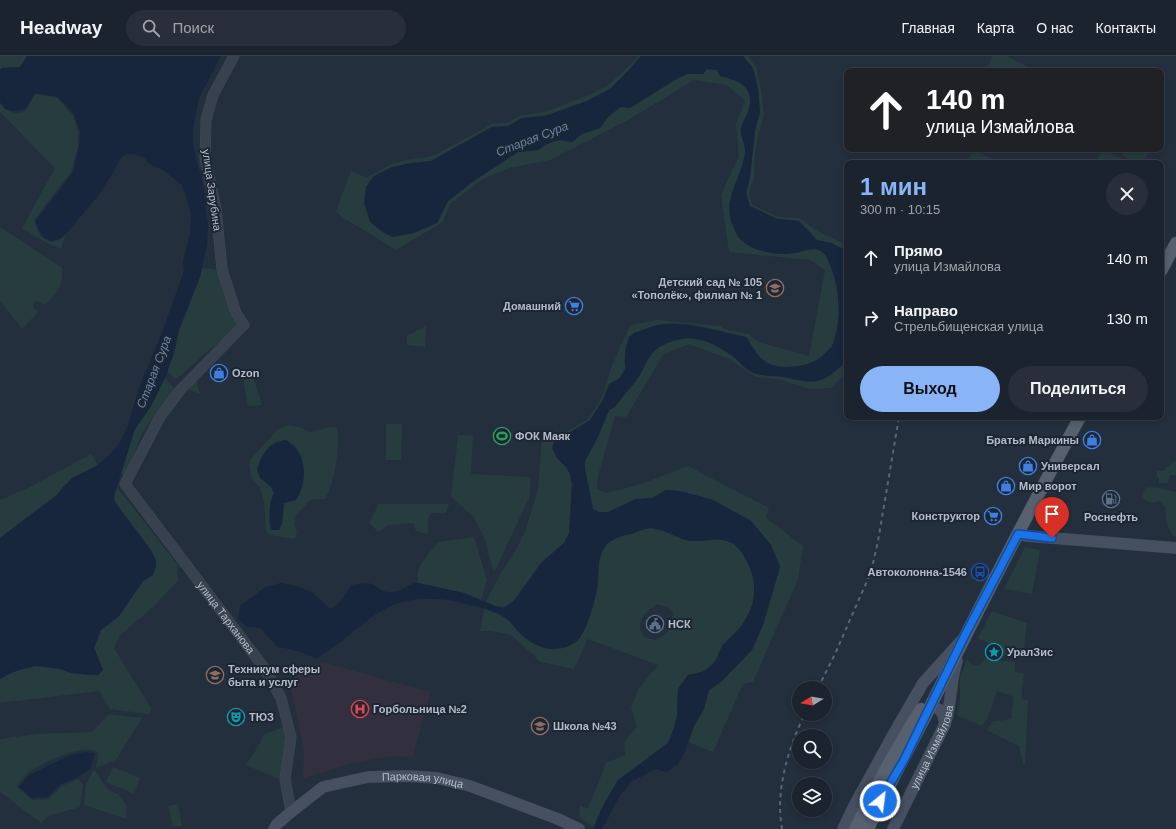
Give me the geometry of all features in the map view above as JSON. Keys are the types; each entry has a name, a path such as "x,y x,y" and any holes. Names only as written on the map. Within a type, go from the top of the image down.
{"main road":[{"path":"1164,265 1176,243"},
{"name":"улица Измайлова","path":"954,659 964,637 1078,420"},
{"path":"1018,534 1176,548"},
{"path":"843,829 882,755 923,683 964,637"},
{"name":"улица Измайлова","path":"893,829 948,714 953,672 964,637"},
{"path":"868,829 898,757 933,691 954,659"},
{"path":"855,829 870,797 929,709 954,659"},
{"path":"923,683 928,681 932,682 933,691"},
{"path":"929,709 934,707 940,710 943,715 944,724"},
{"name":"Парковая улица","path":"291,812 324,787 368,777 408,776 437,778 470,786 558,819 579,829"},
{"path":"274,829 277,824 291,812"}],"street":[{"name":"улица Зарубина","path":"125,484 160,417 181,389 244,325 236,313 222,269 216,209 205,158 206,120 213,95 234,56"},
{"name":"улица Тарханова","path":"125,484 265,669 281,698 291,737 285,779 291,812"}],"shaded area":[{"name":"Горбольница №2","path":"322,662 430,692 413,757 391,756 353,763 303,778 304,751 292,693 288,681"}],"green space":[{"path":"0,56 27,56 20,67 2,68 0,70"},
{"path":"638,56 641,56 610,89 587,101 545,116 522,118 508,126 492,127 431,161 392,167 374,176 437,223 448,201 475,180 518,152 538,150 547,144 559,140 572,142 582,134 600,128 608,117 621,107 630,108 678,78 687,74 702,74 707,69 717,70 720,76 741,83 745,87 750,97 748,113 741,130 745,147 744,156 729,205 794,253 815,249 821,251 825,255 835,281 839,310 833,344 827,353 812,362 793,367 784,367 775,366 765,361 756,352 746,337 713,329 691,325 668,324 657,325 634,333 624,360 626,369 620,378 609,384 603,400 590,420 583,425 557,458 566,467 570,474 572,484 569,533 564,543 541,563 513,602 503,607 495,606 486,602 525,532 538,489 542,436 558,437 589,418 601,399 612,365 630,325 657,320 721,326 724,329 749,334 758,342 809,356 825,270 810,260 729,252 721,195 739,156 736,124 745,101 727,85 694,80 630,119 550,160 509,168 483,179 450,204 443,222 396,250 342,217 336,211 351,171 367,178 391,164 435,155 492,124 507,123 521,115 545,112 586,96 607,86"},
{"path":"743,56 748,56 756,67 761,89 764,115 755,153 754,178 749,193 752,205 778,217 800,218 817,231 844,244 844,250 831,243 817,240 799,221 777,219 750,206 746,193 750,177 755,131 760,112 758,88"},
{"path":"993,56 1008,56 1029,68 987,68"},
{"path":"35,94 57,98 73,115 78,132 78,146 71,172 34,220 36,228 40,234 51,242 61,239 66,234 61,249 47,243 22,228 55,168 0,112 0,103 11,112 22,113 25,111"},
{"path":"972,152 979,152 994,160 968,160"},
{"path":"1101,152 1108,152 1123,160 1097,160"},
{"path":"1124,152 1148,152 1144,160 1131,160 1122,155"},
{"path":"0,227 62,268 62,280 59,289 45,305 39,301 36,301 33,307 38,312 22,329 0,300"},
{"path":"202,268 217,270 235,313 236,327 176,379 167,372 174,353 179,330 200,277"},
{"path":"426,326 425,347 407,345 407,336"},
{"path":"693,338 708,342 764,376 816,382 828,377 844,364 844,374 832,388 809,389 778,379 756,377 729,359 689,344 663,355 626,417 615,416 598,476 597,489 606,493 641,484 688,466 769,508 766,518 803,546 798,579 753,682 743,684 713,752 688,742 694,726 704,709 709,690 721,682 751,650 763,625 780,567 771,545 751,521 713,500 680,491 666,490 652,498 636,499 608,512 599,512 593,509 585,469 585,461 597,439 609,410 615,407 634,383 649,357 659,347 678,340"},
{"path":"199,373 197,385 201,394 184,388"},
{"path":"253,376 262,405 248,406 243,378"},
{"path":"165,378 175,389 142,433 126,476 120,473 135,429 151,406"},
{"path":"386,424 402,424 401,460 386,460"},
{"path":"288,425 299,427 310,432 330,427 337,428 338,445 336,464 329,492 325,499 310,500 296,516 294,525 297,531 295,539 270,535 266,532 264,501 260,488 251,478 249,461 278,429","holes":["271,487 289,501 284,502 282,523 279,530 270,503 274,493"]},
{"path":"458,435 473,436 471,474 531,477 529,498 494,573 484,537 474,517 451,497"},
{"path":"91,454 98,465 63,487 58,494 0,538 0,500 28,488"},
{"path":"1176,460 1176,475 1170,475 1168,483 1159,483 1157,471 1164,471 1166,467"},
{"path":"116,486 177,564 178,581 152,608 119,636 114,648 152,710 148,714 110,709 99,691 0,703 0,679 22,669 43,666 84,675 96,674 103,670 94,648 101,630 119,616 143,581 153,575 141,536 127,521 115,502 113,496"},
{"path":"1153,487 1176,492 1176,537 1174,537 1167,525 1165,507 1160,501 1150,503 1142,498 1145,488"},
{"path":"379,504 449,504 446,513 431,513 428,520 428,534 416,531 413,523 389,525 378,532 369,522"},
{"path":"650,528 671,533 689,541 719,539 733,543 745,556 751,571 755,587 754,603 742,625 722,646 716,660 703,672 688,675 678,689 677,716 668,743 618,780 599,813 594,827 579,817 580,805 588,809 606,763 625,755 624,742 637,727 631,707 639,688 658,665 588,639 574,669 541,662 511,635 491,631 480,631 484,609 507,619 518,631 598,582 601,556 610,542 626,534","holes":["657,604 667,607 673,613 668,630 655,640 644,637 640,629 640,624 645,614"]},
{"path":"474,537 487,580 481,600 464,593 418,583 417,577 420,566 438,542"},
{"path":"1025,547 1040,550 1032,594 1004,589"},
{"path":"992,611 1027,623 1023,657 1000,655 1001,650 978,638"},
{"path":"985,658 1015,662 1015,672 1024,673 1021,699 1028,700 1025,764 1023,763 1019,746 987,730 992,722 1011,719 1014,697 997,691 988,717 982,726 958,716 960,678 967,659 974,666 980,664"},
{"path":"109,714 142,718 116,760 96,768 98,753 92,750 74,752 53,759 35,768 25,775 17,787 32,800 49,799 62,786 78,779 83,784 80,807 48,816 41,823 0,792 0,739 36,734 92,732"},
{"path":"286,726 285,765 279,779 246,765 261,742 264,734"},
{"path":"113,767 140,778 134,794 106,782"},
{"path":"94,770 109,790 119,795 126,805 127,819 84,805 86,784"},
{"path":"178,804 182,826 173,827 168,806"}],"water":[{"name":"Старая Сура","path":"27,56 221,56 199,98 193,129 193,145 203,184 208,225 207,245 200,277 179,330 174,353 165,378 151,406 135,429 114,496 115,502 151,550 156,560 156,567 153,575 143,581 119,616 101,630 94,648 103,670 98,675 70,673 62,669 35,666 13,672 0,679 0,538 58,494 72,478 98,465 117,447 128,425 139,388 163,330 184,271 183,261 190,233 191,215 181,184 164,171 148,163 145,158 133,154 126,154 121,158 98,196 66,234 60,239 51,241 44,238 38,229 36,221 73,172 79,147 80,132 74,114 58,97 35,93 24,109 17,111 5,109 0,102 0,70 2,68 20,67"},
{"name":"Старая Сура","path":"641,56 743,56 753,68 758,88 760,112 755,131 750,177 746,193 750,206 777,219 799,221 817,240 831,243 844,250 844,363 828,376 810,382 784,377 759,375 751,372 719,347 702,340 684,338 665,344 655,350 633,384 615,407 609,410 597,439 585,461 585,469 593,509 599,512 608,512 636,499 652,498 666,490 680,491 713,500 751,521 771,545 780,567 763,625 752,650 721,682 709,690 704,709 694,726 686,749 678,764 666,772 656,769 631,782 621,794 602,829 593,829 605,802 618,780 668,743 677,716 678,689 688,675 701,672 709,668 715,662 723,645 738,631 750,611 754,596 754,581 752,573 740,550 732,543 722,540 691,541 651,528 612,540 606,545 600,556 596,596 588,622 581,637 569,646 554,649 544,648 529,641 502,615 457,602 437,599 406,601 387,608 368,620 316,659 307,654 278,647 260,628 247,627 238,619 240,606 247,600 265,587 281,583 296,586 312,592 330,609 340,601 352,585 372,584 382,590 392,592 414,583 464,593 495,606 504,608 513,602 541,563 564,543 569,533 572,484 570,474 566,467 557,458 552,448 554,442 590,420 603,400 609,384 620,378 625,369 625,350 629,337 634,333 657,325 670,324 690,325 746,337 755,352 764,361 772,365 785,367 799,366 817,360 832,347 836,336 839,313 835,278 825,255 816,249 788,254 758,250 744,243 739,238 731,221 730,203 744,161 745,146 741,131 742,124 750,105 750,98 749,92 746,88 735,81 720,76 717,70 707,69 703,74 687,74 678,78 630,108 620,107 608,117 600,128 582,134 572,142 559,140 547,144 538,150 518,152 475,180 448,201 437,223 414,233 393,237 384,233 370,222 364,203 366,187 374,176 392,167 431,161 492,127 508,126 522,118 545,116 587,101 610,89"},
{"path":"286,440 296,448 302,460 304,474 302,488 296,500 284,503 282,523 279,530 271,530 270,511 274,493 271,487 260,478 257,469 264,453 270,446"},
{"path":"85,752 95,753 90,769 78,777 61,784 48,797 32,798 19,787 29,775 70,755"}],"railway":[{"path":"822,681 871,572 878,541 898,420"},
{"path":"782,829 780,795 784,772 791,747 802,721"}],"place":[{"name":"Детский сад № 105 «Тополёк», филиал № 1","path":"775,288"},
{"name":"Домашний","path":"574,306"},
{"name":"Ozon","path":"219,373"},
{"name":"ФОК Маяк","path":"502,436"},
{"name":"Братья Маркины","path":"1092,440"},
{"name":"Универсал","path":"1028,466"},
{"name":"Мир ворот","path":"1006,486"},
{"name":"Роснефть","path":"1111,499"},
{"name":"Конструктор","path":"993,516"},
{"name":"Автоколонна-1546","path":"980,572"},
{"name":"НСК","path":"655,624"},
{"name":"УралЗис","path":"994,652"},
{"name":"Техникум сферы быта и услуг","path":"215,675"},
{"name":"Горбольница №2","path":"360,709"},
{"name":"ТЮЗ","path":"236,717"},
{"name":"Школа №43","path":"540,726"}],"route":[{"path":"880,801 904,760 964,637 1018,534 1052,538"}]}
